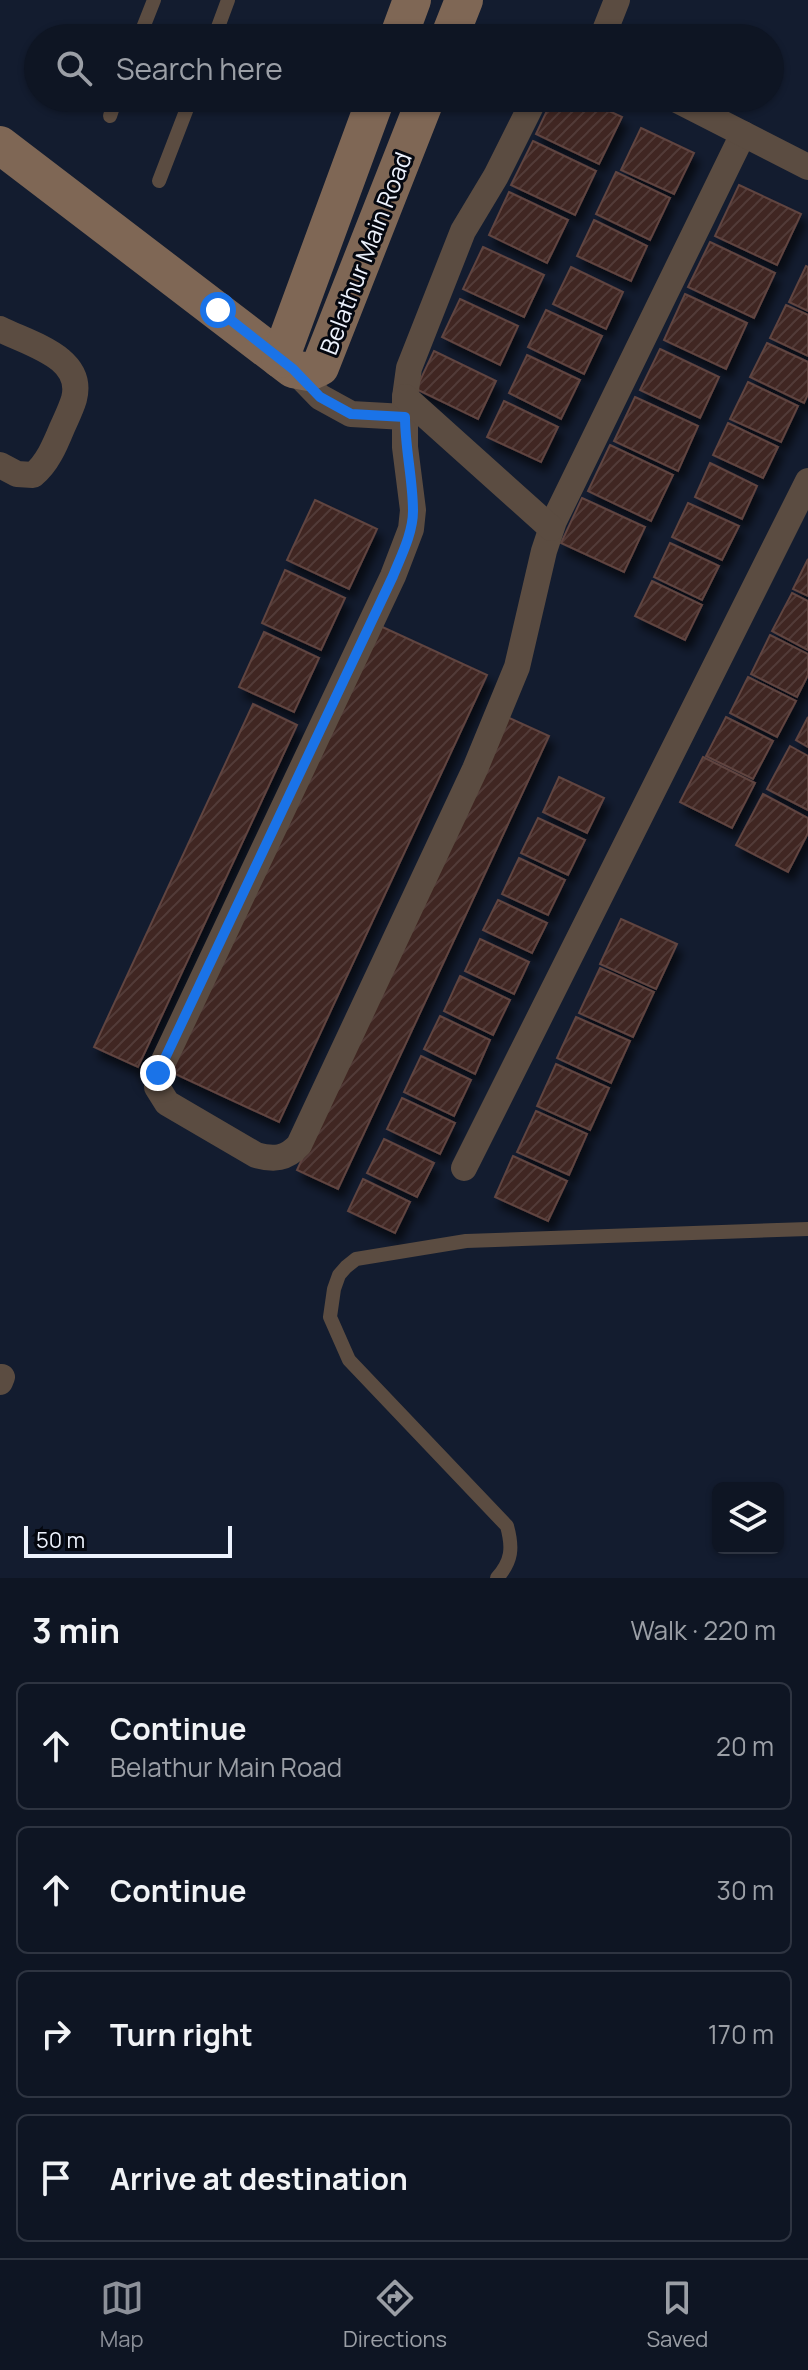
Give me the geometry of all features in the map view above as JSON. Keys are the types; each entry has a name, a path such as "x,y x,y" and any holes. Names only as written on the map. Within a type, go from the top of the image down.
{"street":[{"path":"403,24 412,0"},
{"path":"455,24 464,0"},
{"path":"608,24 617,0"},
{"name":"Belathur Main Road","path":"287,364 371,112"},
{"name":"Belathur Main Road","path":"0,145 287,364 309,372 320,367 420,112"},
{"path":"528,112 496,176 463,231 409,368 405,447 413,510 405,545 158,1073 157,1087 167,1103 256,1155 276,1158 291,1154 299,1145 313,1116 475,769 517,667 551,528 743,134"},
{"path":"700,112 808,167"},
{"path":"0,329 61,359 72,371 75,397 41,469 33,475 17,474 0,465"},
{"path":"287,364 320,397 351,414 405,407 551,528"},
{"path":"464,1168 808,481"}],"lane":[{"path":"145,24 154,0"},
{"path":"219,24 228,0"},
{"path":"110,116 111,112"},
{"path":"159,181 186,112"},
{"path":"497,1578 511,1557 512,1544 507,1526 349,1360 330,1317 334,1289 346,1267 356,1259 466,1241 808,1229"}],"building":[{"path":"546,112 611,112 622,117 599,164 536,134"},
{"path":"641,128 694,153 674,194 621,170"},
{"path":"533,141 596,171 575,215 511,185"},
{"path":"616,172 670,198 650,240 596,214"},
{"path":"739,185 801,214 777,265 715,236"},
{"path":"509,192 568,220 547,263 489,235"},
{"path":"594,220 647,246 631,281 577,256"},
{"path":"710,242 775,273 754,318 688,287"},
{"path":"483,247 544,275 524,317 463,289"},
{"path":"571,267 623,292 606,329 553,304"},
{"path":"808,267 808,311 789,302"},
{"path":"685,294 747,323 726,369 664,340"},
{"path":"460,299 518,326 500,365 442,337"},
{"path":"786,305 808,315 808,356 770,338"},
{"path":"546,310 602,336 584,374 528,347"},
{"path":"767,343 808,362 808,394 804,403 750,377"},
{"path":"660,349 719,377 700,418 640,390"},
{"path":"434,351 496,381 478,419 416,389"},
{"path":"527,355 580,380 561,419 509,393"},
{"path":"748,382 798,406 781,442 730,419"},
{"path":"635,397 698,426 678,471 614,441"},
{"path":"504,401 558,427 541,462 487,437"},
{"path":"728,423 778,447 763,478 713,455"},
{"path":"610,445 673,475 651,521 588,491"},
{"path":"710,463 757,486 742,519 695,497"},
{"path":"582,498 645,527 624,572 561,543"},
{"path":"315,500 377,529 349,589 287,560"},
{"path":"688,503 739,526 722,560 672,537"},
{"path":"670,543 719,566 702,600 654,577"},
{"path":"808,559 808,596 793,589"},
{"path":"285,570 345,598 321,650 262,623"},
{"path":"652,581 702,605 685,640 635,616"},
{"path":"792,593 808,601 808,650 772,631"},
{"path":"378,625 487,675 279,1122 171,1072"},
{"path":"264,632 319,658 294,712 239,687"},
{"path":"770,635 808,654 808,675 797,697 751,674"},
{"path":"748,677 796,701 777,737 730,713"},
{"path":"253,704 297,725 138,1067 94,1047"},
{"path":"507,717 549,736 338,1189 297,1170"},
{"path":"726,717 773,741 753,779 706,756"},
{"path":"808,717 808,747 796,740"},
{"path":"790,746 808,756 808,810 767,789"},
{"path":"703,757 755,783 732,828 680,802"},
{"path":"559,777 604,798 587,833 543,812"},
{"path":"763,794 808,818 808,833 788,872 736,845"},
{"path":"538,818 585,840 568,875 521,853"},
{"path":"519,858 565,880 548,915 502,894"},
{"path":"498,900 547,923 532,953 483,930"},
{"path":"621,919 677,944 656,989 600,964"},
{"path":"480,939 529,962 514,994 465,971"},
{"path":"600,968 654,992 633,1037 579,1013"},
{"path":"460,976 510,1000 493,1035 444,1011"},
{"path":"440,1016 490,1040 475,1074 424,1049"},
{"path":"576,1017 630,1041 611,1083 557,1058"},
{"path":"421,1056 471,1080 454,1116 404,1092"},
{"path":"556,1064 609,1088 590,1130 537,1106"},
{"path":"402,1098 455,1123 440,1154 387,1129"},
{"path":"536,1111 587,1134 569,1175 517,1152"},
{"path":"384,1139 434,1163 417,1197 367,1173"},
{"path":"513,1156 567,1181 548,1221 495,1197"},
{"path":"363,1179 410,1202 395,1233 348,1211"}],"route":[{"path":"158,1073 393,576 411,529 413,510 405,447 405,417 351,414 320,397 293,369 218,310"}]}
